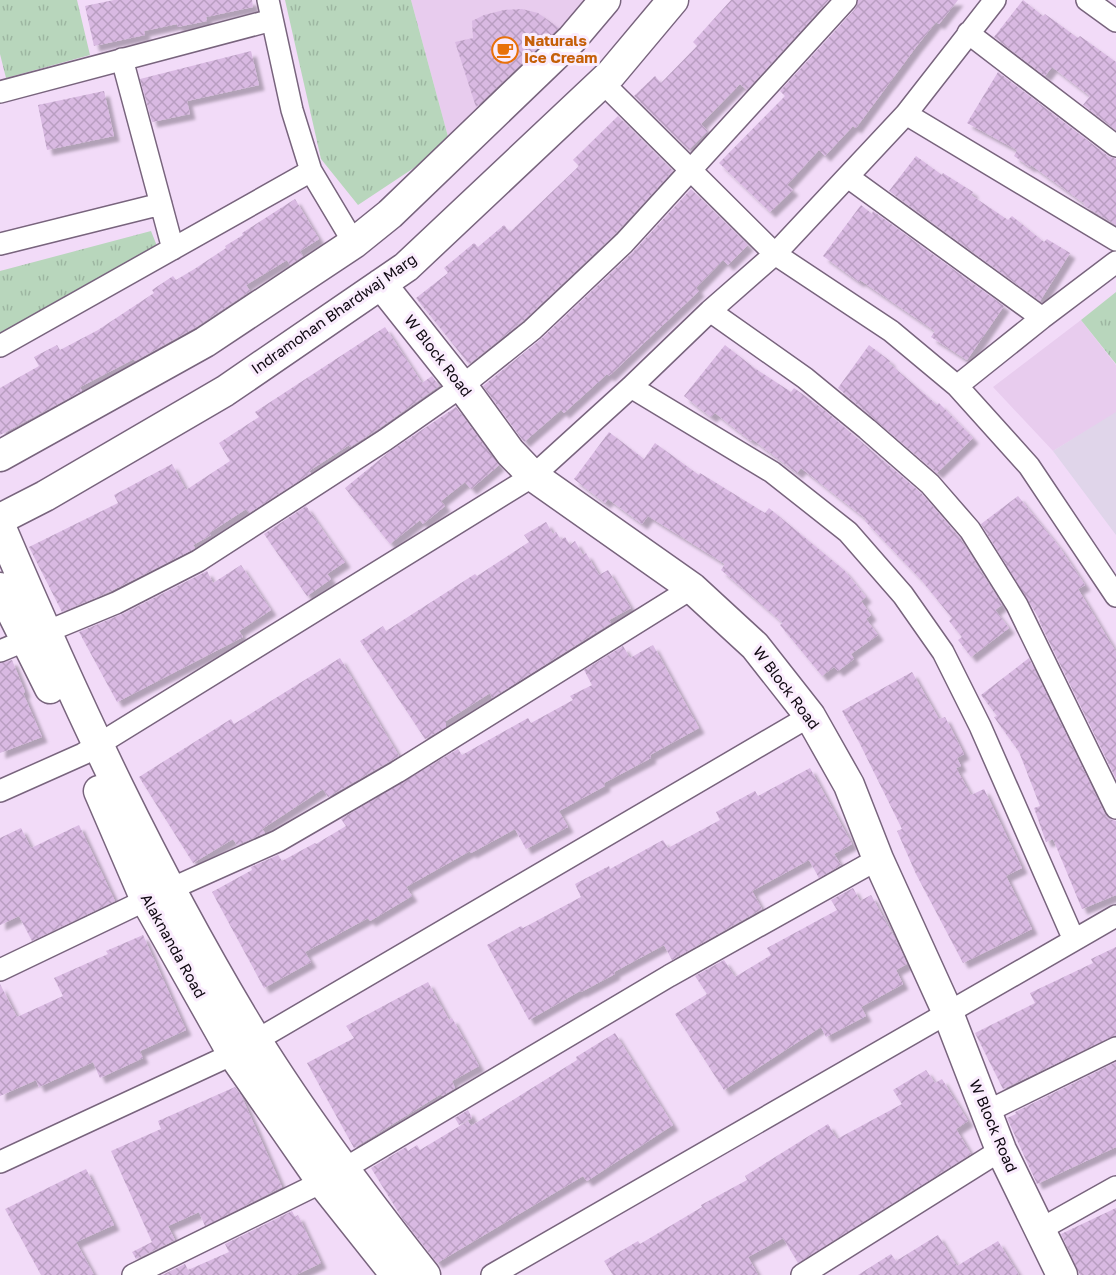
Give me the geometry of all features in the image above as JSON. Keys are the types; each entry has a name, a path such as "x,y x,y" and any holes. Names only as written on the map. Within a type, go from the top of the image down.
{"street":[{"path":"0,456 205,342 354,243 390,214 572,39 605,0"},
{"name":"Indramohan Bhardwaj Marg","path":"0,519 45,496 225,391 406,267 602,82 673,0"},
{"path":"0,526 23,641 116,603 198,561 385,440 462,386 532,330 616,251 846,0"},
{"path":"0,791 90,750 533,476 710,311 776,254 906,114 995,0"},
{"path":"1087,0 1116,21"},
{"path":"0,92 122,59 270,10 292,110 311,171 354,243"},
{"path":"969,33 1116,146"},
{"path":"122,59 173,249"},
{"path":"602,82 776,254 891,331 957,386 1029,466 1116,596"},
{"path":"906,114 1116,240"},
{"path":"0,346 311,171"},
{"path":"848,177 1041,318"},
{"path":"0,244 161,204"},
{"path":"957,386 1041,318 1116,262"},
{"name":"W Block Road","path":"381,284 462,386 510,453 533,476 692,588 755,646 810,716 849,785 878,859 948,1013 1001,1150 1062,1275"},
{"path":"710,311 805,378 867,429 930,484 970,530 1017,605 1116,808"},
{"path":"631,387 772,472 848,532 903,595 942,652 981,726 1074,940"},
{"name":"Alaknanda Road","path":"0,588 23,641 90,750 157,894 245,1047 332,1175 396,1275"},
{"path":"0,970 157,894 278,841 397,772 692,588"},
{"path":"0,1162 245,1047 810,716"},
{"path":"133,1275 332,1175 669,976 878,859"},
{"path":"492,1275 1116,916"},
{"path":"986,1112 1116,1048"},
{"path":"802,1275 1001,1150"},
{"path":"332,1175 424,1275"},
{"path":"1041,1229 1116,1187"}],"shaded area":[{"path":"411,0 586,0 450,144"},
{"path":"1081,320 1116,365 1116,413 1053,451 993,387"},
{"path":"1116,412 1116,535 1053,451"}],"green space":[{"path":"0,0 77,0 90,55 6,78 0,54"},
{"path":"285,0 411,0 450,144 358,205 321,159"},
{"path":"151,231 157,246 0,335 0,271"},
{"path":"1116,292 1116,364 1081,320"}],"building":[{"path":"114,0 252,0 253,7 206,17 207,21 144,31 145,35 94,46 85,6"},
{"path":"731,0 829,0 747,90 740,84 701,124 708,131 689,150 634,96 655,76 661,83 697,46 693,42"},
{"path":"858,0 958,0 939,24 936,22 916,47 856,128 853,126 825,156 819,150 787,185 793,190 770,212 719,163 785,96 780,91 855,9"},
{"path":"1023,0 1043,16 1045,14 1078,38 1080,36 1116,62 1116,130 1083,105 1090,96 1052,67 1045,76 994,37"},
{"path":"522,9 538,13 559,28 476,107 455,42 473,38 472,21 484,15 504,10"},
{"path":"251,51 259,85 187,101 190,114 152,122 140,79"},
{"path":"998,72 1108,156 1116,159 1116,225 1084,206 1085,204 1031,165 1030,167 1014,156 1017,150 967,123"},
{"path":"104,91 114,136 47,150 38,105"},
{"path":"618,116 673,171 615,234 524,320 469,364 416,298 448,273 444,268 474,243 478,247 504,225 510,232 579,166 573,160"},
{"path":"916,156 942,175 943,173 973,192 971,195 1008,220 1012,216 1044,242 1047,239 1070,253 1040,301 889,191"},
{"path":"691,189 748,245 728,265 723,260 696,288 699,291 609,376 607,374 564,413 561,410 524,442 483,386 541,339 633,252"},
{"path":"295,199 319,239 300,251 303,256 290,265 287,260 246,285 250,291 196,327 135,361 134,359 80,387 82,391 0,435 0,388 39,366 34,357 57,345 60,350 98,330 154,293 152,290 173,276 176,280 196,268 226,248 225,246 243,235 242,233"},
{"path":"861,205 872,214 873,211 1004,306 967,360 931,337 935,331 823,256"},
{"path":"385,327 422,383 432,376 439,386 378,429 309,471 311,473 249,513 246,509 209,533 211,535 193,545 195,548 192,550 111,591 62,612 29,547 118,503 114,495 172,464 186,490 230,461 219,443 259,417 255,412"},
{"path":"725,345 791,392 794,388 823,409 921,493 960,538 1002,605 995,610 1009,628 971,657 958,640 962,637 949,621 952,618 922,581 865,521 866,519 801,468 797,473 715,413 711,417 684,396"},
{"path":"869,345 890,361 889,363 937,405 939,403 973,438 937,473 838,388"},
{"path":"456,407 499,465 471,489 465,482 441,501 445,506 423,524 420,520 390,544 345,488 389,452"},
{"path":"609,432 644,459 655,443 699,475 700,473 765,513 769,508 844,570 866,597 861,601 871,615 866,619 878,635 851,654 854,659 838,671 834,667 822,676 780,625 783,623 721,570 725,564 648,516 642,524 608,499 605,503 574,479"},
{"path":"1018,496 1060,548 1085,585 1078,589 1116,652 1116,779 1040,620 981,524"},
{"path":"306,506 345,562 327,574 331,579 307,596 264,534"},
{"path":"546,522 553,534 556,532 561,540 565,537 570,545 575,541 583,555 586,553 599,575 608,570 631,608 609,620 611,623 492,698 490,693 446,721 446,727 425,739 360,641 383,626 386,631 475,574 477,576 529,542 524,535"},
{"path":"241,565 271,610 239,631 243,637 117,702 79,632 122,614 207,571 213,583"},
{"path":"653,645 699,728 650,755 651,758 604,783 605,786 559,811 568,827 526,849 515,829 471,853 470,851 406,887 412,896 370,921 368,918 305,952 311,962 264,988 212,892 252,870 251,867 278,855 282,861 316,844 346,826 341,819 458,749 462,755 528,718 531,723 573,700 570,696 592,685 584,670 623,646 630,658"},
{"path":"340,658 399,756 328,797 323,789 262,829 265,833 237,845 233,839 193,863 139,777 231,719 234,724"},
{"path":"1029,658 1105,814 1109,819 1116,821 1116,895 1082,909 1053,839 1046,842 1034,808 1040,806 1019,752 981,695"},
{"path":"12,660 42,737 0,753 0,663"},
{"path":"912,672 939,719 945,717 964,754 957,758 961,766 956,768 971,795 984,789 1022,868 1006,876 1032,929 963,963 916,874 897,831 902,829 842,711"},
{"path":"810,768 852,844 834,854 841,865 819,878 809,860 752,891 762,909 672,960 664,945 529,1020 487,945 581,897 575,884 609,866 610,869 663,840 668,848 720,820 716,812 755,791 758,796"},
{"path":"79,825 115,901 32,941 19,916 0,925 0,838 21,828 31,848"},
{"path":"853,888 860,901 871,895 898,944 907,964 896,970 903,984 861,1007 866,1016 826,1037 821,1027 724,1090 675,1014 707,994 695,976 724,960 735,977 771,955 767,948 837,910 831,900"},
{"path":"143,935 186,1030 140,1051 143,1058 100,1078 93,1062 39,1087 36,1080 0,1096 0,984 17,1017 63,996 54,978 108,954 106,951"},
{"path":"1116,947 1116,1035 1003,1089 975,1033 1035,1003 1030,993 1093,963 1091,959"},
{"path":"428,982 449,1020 452,1018 479,1066 452,1081 455,1088 442,1096 441,1094 354,1148 307,1063 354,1038 346,1026"},
{"path":"615,1033 673,1125 587,1181 583,1176 437,1263 402,1218 371,1168 406,1147 408,1151 417,1145 420,1150 468,1121 471,1126 577,1060 576,1057"},
{"path":"1116,1062 1116,1147 1037,1184 1007,1118"},
{"path":"926,1070 935,1083 942,1079 968,1121 956,1129 971,1154 798,1263 783,1238 748,1257 758,1275 613,1275 604,1261 638,1241 640,1244 702,1207 701,1205 747,1180 745,1176 828,1124 837,1139 902,1104 893,1090"},
{"path":"235,1087 241,1095 282,1187 205,1226 199,1212 168,1226 175,1240 136,1259 132,1252 152,1242 111,1151 161,1129 158,1121"},
{"path":"468,1110 472,1118 459,1125 455,1118"},
{"path":"86,1169 114,1225 76,1242 94,1275 41,1275 5,1209"},
{"path":"1116,1208 1116,1275 1080,1275 1061,1234"},
{"path":"292,1211 295,1217 298,1215 321,1263 296,1275 162,1275 185,1264 188,1270 229,1252 225,1244"},
{"path":"938,1235 957,1266 998,1241 1019,1275 858,1275 891,1254 896,1261"}],"place":[{"name":"Naturals Ice Cream","path":"505,50"}]}
